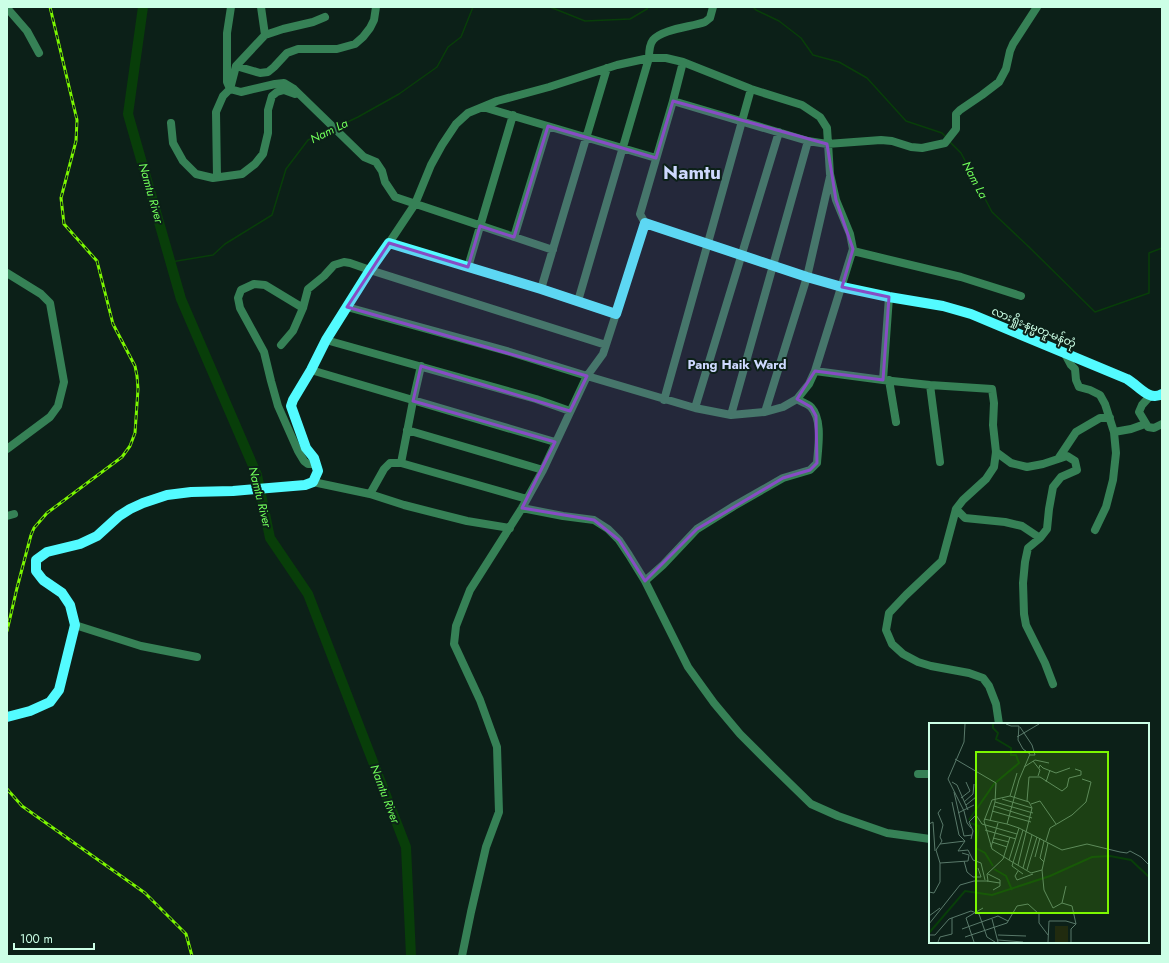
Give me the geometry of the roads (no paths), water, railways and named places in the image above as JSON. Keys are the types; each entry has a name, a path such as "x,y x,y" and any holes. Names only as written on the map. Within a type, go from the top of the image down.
{"main road":[{"name":"လားရှိုး-နမ္မတူ-မန်တုံ","path":"645,223 807,278 888,297 943,306 971,314 1134,382 1150,396"},
{"path":"7,717 30,711 50,702 59,690 75,625 70,605 62,593 43,580 36,571 36,560 48,552 80,544 96,536 119,516 143,503 167,495 191,492 233,491 309,483 318,471 314,458 306,448 291,406 326,340 388,243 541,289 616,314 645,223"},
{"path":"1150,396 1157,397 1162,394"}],"street":[{"path":"230,90 227,82 227,33 231,7"},
{"path":"261,7 265,35"},
{"path":"236,66 260,73 268,72 287,53 298,49 337,49 355,44 363,38 370,28 374,20 376,7"},
{"path":"578,301 649,58 650,46 653,40 666,33 705,22 710,18 713,7"},
{"path":"673,101 808,141 827,144 881,140 922,148 946,142 956,129 956,114 999,82 1006,69 1013,44 1037,7"},
{"path":"7,8 26,30 40,52"},
{"path":"217,178 216,112 223,96 230,90 236,66 265,35 283,28 313,22 325,17"},
{"path":"347,306 510,352 664,400 695,408 731,415 765,412 783,407 797,399 809,384 815,371 853,251 850,234 836,200 830,174 827,128 820,117 802,105 751,90 683,62 666,58 649,58 617,65 549,87 497,101 468,113 456,124 442,145 431,165 415,204 388,243"},
{"path":"645,223 640,214 683,62"},
{"path":"541,289 607,68"},
{"path":"230,90 241,92 284,83 294,89 364,157 376,162 382,172 384,182 395,197 552,250"},
{"path":"171,124 173,143 183,161 196,174 217,178 242,174 255,164 263,154 268,133 268,110 272,96 277,92 284,90 301,96"},
{"path":"664,400 751,90"},
{"path":"483,106 656,158"},
{"path":"468,267 513,115"},
{"path":"514,237 548,126"},
{"path":"695,408 779,132"},
{"path":"731,415 808,141"},
{"path":"765,412 807,278 830,174"},
{"path":"853,251 961,277 1021,296"},
{"path":"282,345 293,330 303,308 308,289 324,276 334,265 344,262 606,345"},
{"path":"7,273 41,294 50,303 64,382 58,406 50,417 7,449"},
{"path":"303,308 265,285 254,284 241,290 238,298 240,308 264,352 278,406 298,451 304,461 308,464 316,464"},
{"path":"888,297 886,380 896,422"},
{"path":"462,956 470,912 486,847 499,812 497,747 480,700 454,644 456,626 470,590 522,508 543,470 587,376 603,354 616,314"},
{"path":"326,340 536,399 570,411"},
{"path":"1064,352 1075,369 1076,380 1079,387 1100,395 1105,404 1114,432 1116,453 1113,480 1106,507 1095,530"},
{"path":"401,463 421,366"},
{"path":"311,370 555,442"},
{"path":"815,371 930,385 992,389 994,403 993,425 996,452 994,467 986,479 963,500 956,509 942,561 889,613 886,630 892,644 903,654 918,662 969,673 983,678 989,686 996,704 999,723"},
{"path":"930,385 940,462"},
{"path":"1150,396 1142,405 1139,412 1148,427 1154,428 1162,424"},
{"path":"645,581 663,566 697,529 783,478 810,470 817,463 819,426 816,416 811,407 797,399"},
{"path":"1058,458 1076,432 1100,418 1110,418"},
{"path":"1114,432 1131,429 1145,424"},
{"path":"407,430 543,470"},
{"path":"996,452 1011,463 1027,467 1043,464 1067,456 1075,461 1077,470 1061,477 1053,486 1047,529 1040,538 1028,548 1025,562 1023,583 1024,614 1026,624 1045,663 1053,684"},
{"path":"370,494 384,469 390,463 401,463 527,499"},
{"path":"309,483 370,494 404,505 467,521 510,528"},
{"path":"522,508 594,520 608,529 619,540 630,555 645,581 688,667 714,703 745,739 811,804 838,816 887,833 929,839"},
{"path":"956,509 965,518 1005,522 1022,526 1040,538"},
{"path":"75,625 141,646 197,656"},
{"path":"918,774 929,774"}],"waterway":[{"name":"Namtu River","path":"143,7 128,114 181,299 257,475 270,538 308,594 406,847 411,956"},
{"name":"Nam La","path":"337,127 399,94 437,67 448,47 461,37 473,7"},
{"name":"Nam La","path":"550,7 585,21 630,19 648,7"},
{"name":"Nam La","path":"753,7 756,10 779,21 801,38 813,55 839,62 867,78 906,121 942,133 945,136"},
{"name":"Nam La","path":"171,262 213,255 225,244 272,215 286,169 308,140 332,129"},
{"name":"Nam La","path":"949,141 961,153 992,212 1095,312 1149,293 1149,253 1162,248"}],"railway":[{"path":"7,631 17,588 34,528 47,513 122,457 130,446 135,433 138,389 135,366 113,324 97,261 64,224 61,198 76,141 77,120 50,7"},
{"path":"7,789 22,806 145,893 186,934 192,956"}],"district":[{"name":"Namtu","path":"692,172"},
{"name":"Pang Haik Ward","path":"737,364"}]}
